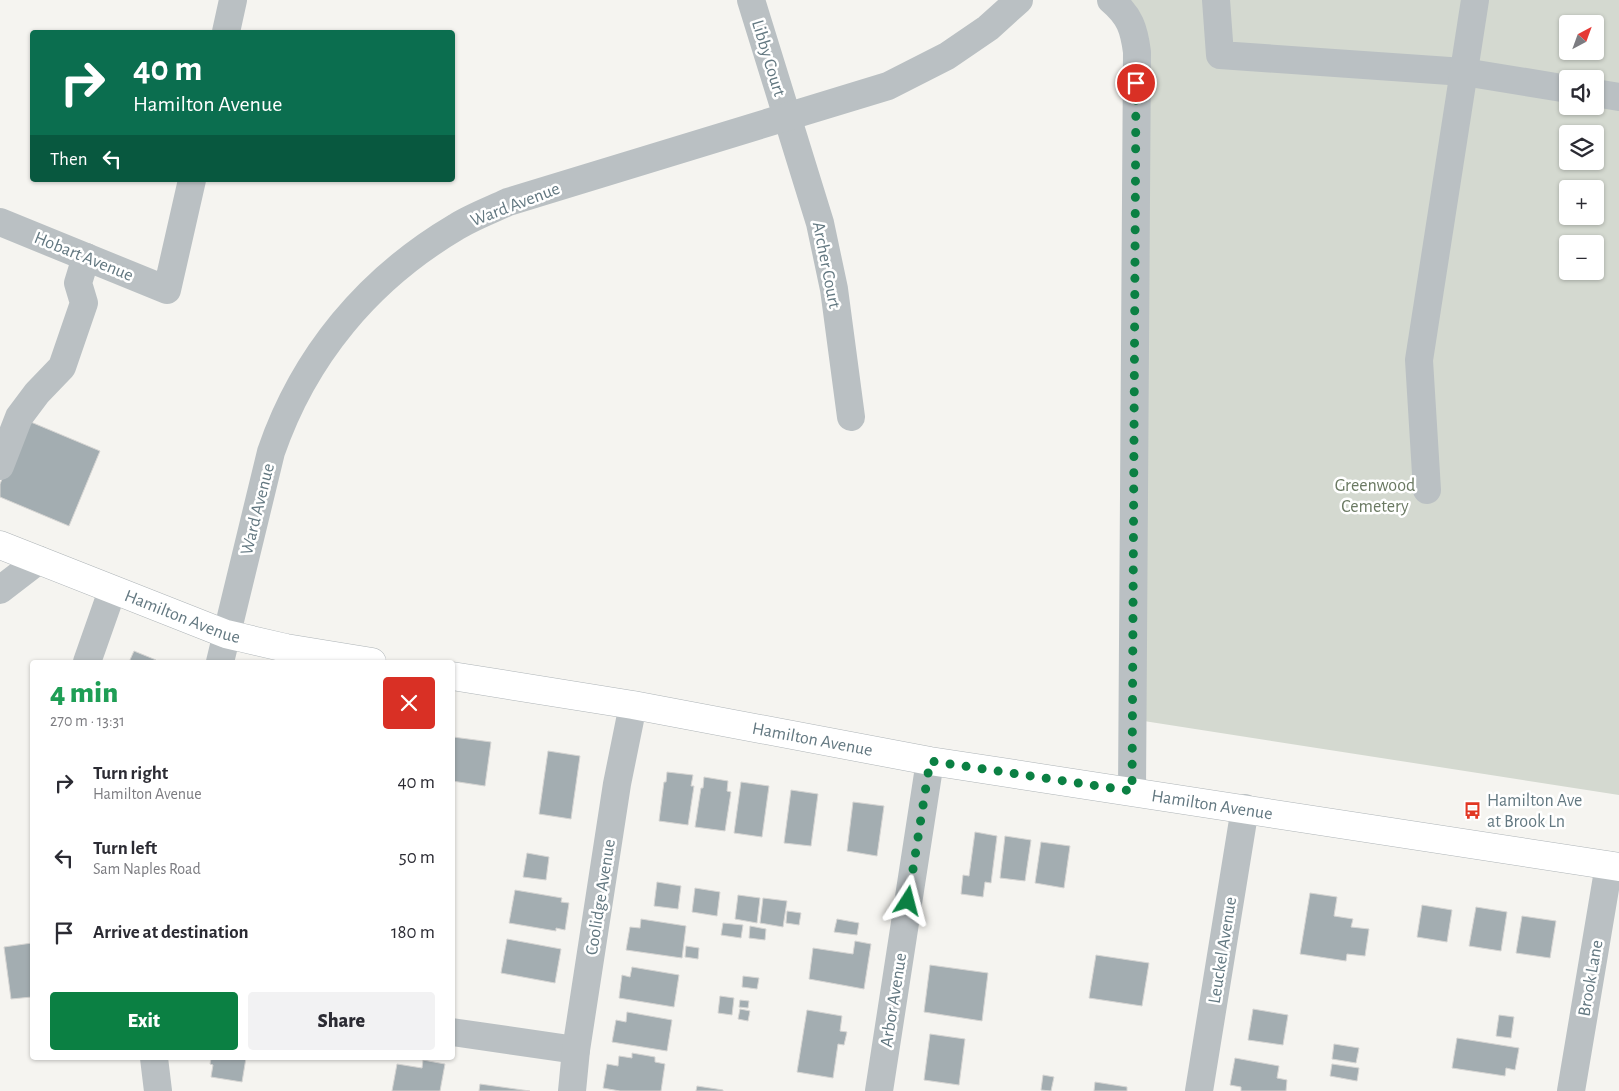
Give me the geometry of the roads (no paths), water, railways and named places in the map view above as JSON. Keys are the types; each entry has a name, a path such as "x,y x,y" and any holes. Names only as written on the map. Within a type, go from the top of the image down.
{"main road":[{"name":"Hamilton Avenue","path":"0,545 112,591 226,634 286,648 360,660"},
{"name":"Hamilton Avenue","path":"455,676 633,705 930,761 1614,866"}],"street":[{"path":"226,30 233,0"},
{"name":"Libby Court","path":"751,0 787,117"},
{"name":"Ward Avenue","path":"220,660 277,434 301,383 332,336 368,294 410,257 449,231 508,202 888,86 948,56 988,28 1019,0"},
{"path":"1111,0 1123,10 1134,32 1137,52 1132,791"},
{"path":"1216,0 1220,55 1464,72 1559,88"},
{"path":"1427,490 1419,360 1475,0"},
{"path":"1604,94 1619,97"},
{"name":"Archer Court","path":"787,117 822,232 834,289 851,417"},
{"name":"Hobart Avenue","path":"0,222 168,290 192,182"},
{"path":"0,466 19,417 36,393 62,367 84,303 78,283 86,257"},
{"path":"0,590 40,560"},
{"path":"87,660 112,591"},
{"name":"Coolidge Avenue","path":"572,1091 576,1050 617,784 633,705"},
{"name":"Arbor Avenue","path":"879,1091 930,761"},
{"name":"Leuckel Avenue","path":"1199,1091 1245,808"},
{"name":"Brook Lane","path":"1571,1091 1614,866"},
{"path":"455,1032 576,1050"},
{"path":"154,1060 158,1091"}],"place":[{"name":"Hamilton Ave at Brook Ln","path":"1473,810"}],"park label":[{"name":"Greenwood Cemetery","path":"1375,495"}]}
